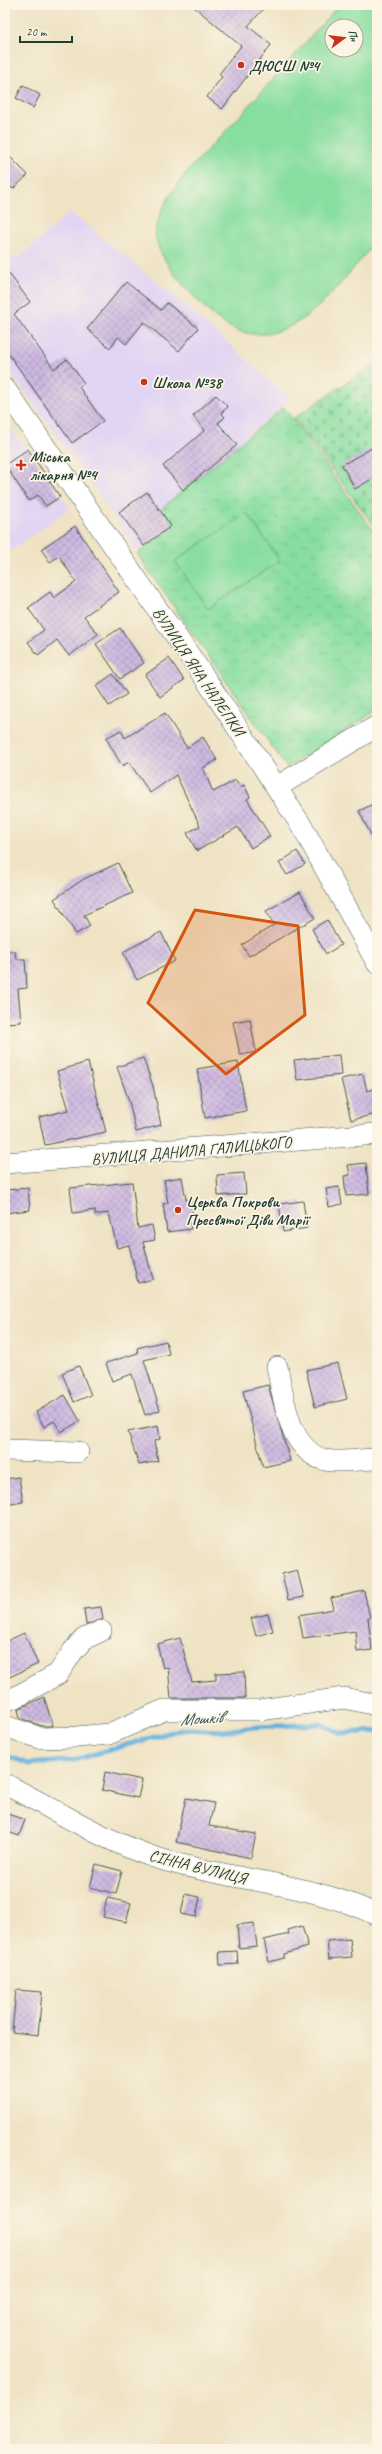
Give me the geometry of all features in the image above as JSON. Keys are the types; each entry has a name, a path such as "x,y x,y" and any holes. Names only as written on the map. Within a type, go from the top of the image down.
{"street":[{"name":"ВУЛИЦЯ ЯНА НАЛЕПКИ","path":"5,389 199,670 276,787 336,884 377,963"},
{"path":"276,787 377,726"},
{"name":"ВУЛИЦЯ ДАНИЛА ГАЛИЦЬКОГО","path":"5,1163 377,1134"},
{"path":"277,1367 289,1418 299,1441 310,1453 326,1460 377,1459"},
{"path":"5,1450 78,1452"},
{"path":"5,1700 14,1698 58,1674 73,1651 84,1639 101,1631"},
{"path":"6,1729 40,1738 76,1737 109,1734 164,1710 260,1710 344,1698 377,1705"},
{"name":"СІННА ВУЛИЦЯ","path":"5,1784 103,1835 159,1859 226,1875 314,1891 377,1915"}],"highlighted area":[{"path":"195,910 298,926 305,1015 226,1074 148,1003"}],"shaded area":[{"name":"Школа №38","path":"70,212 179,300 291,399 162,509 173,526 137,552 88,479 5,364 5,257 18,259"},
{"name":"Міська лікарня №4","path":"5,422 70,508 5,555"}],"green space":[{"path":"339,5 377,5 377,240 336,289 319,306 302,319 283,329 263,334 242,332 218,319 180,282 165,260 157,244 156,229 161,213 169,198 190,168 240,116 324,22 324,58 364,58 364,18 327,18"},
{"path":"377,362 377,530 294,418"},
{"path":"284,407 377,536 377,710 287,768 137,554 174,527 162,508"},
{"path":"247,513 280,561 208,609 175,561"}],"building":[{"path":"192,5 267,5 248,26 271,45 222,109 207,97 222,77 219,74 241,46"},
{"path":"23,85 40,95 33,108 16,98"},
{"path":"5,152 28,175 13,189 5,181"},
{"path":"5,268 30,302 14,314 54,369 67,359 84,383 79,387 103,421 72,443 5,349"},
{"path":"126,282 161,310 167,303 198,328 179,351 144,322 126,344 118,337 110,348 87,329"},
{"path":"216,395 228,407 221,413 225,417 218,423 237,445 183,490 163,466 205,430 193,416"},
{"path":"377,445 377,476 355,489 342,465"},
{"path":"28,449 60,497 46,506 38,495 29,501 5,465"},
{"path":"147,492 171,526 144,546 119,512"},
{"path":"75,526 119,592 84,616 98,634 69,656 57,640 38,655 28,642 44,630 28,608 50,592 54,598 76,582 59,556 50,562 41,549"},
{"path":"120,628 144,663 120,679 96,644"},
{"path":"169,658 184,680 160,697 145,675"},
{"path":"113,674 127,694 109,706 96,686"},
{"path":"165,713 187,748 203,737 217,760 203,768 213,792 236,780 240,787 244,785 250,797 247,799 270,836 251,848 238,827 197,851 187,833 200,826 176,775 150,793 129,762 122,766 106,738 121,730 125,738"},
{"path":"377,802 377,847 359,811"},
{"path":"297,851 305,864 287,875 279,863"},
{"path":"118,863 132,893 84,915 90,926 76,934 54,899 84,879"},
{"path":"300,892 315,918 249,956 242,945 274,925 266,911"},
{"path":"327,920 341,945 326,954 312,929"},
{"path":"161,932 175,961 137,980 123,952"},
{"path":"5,951 15,951 16,959 25,959 27,988 18,989 21,1022 5,1023"},
{"path":"250,1019 256,1052 240,1055 233,1022"},
{"path":"339,1055 341,1075 297,1080 294,1060"},
{"path":"143,1058 153,1086 161,1125 136,1132 129,1101 117,1067"},
{"path":"88,1062 106,1132 45,1145 39,1117 69,1110 57,1071"},
{"path":"238,1062 246,1111 205,1118 197,1069"},
{"path":"363,1074 367,1091 377,1088 377,1114 351,1120 341,1079"},
{"path":"366,1163 369,1194 346,1196 344,1176 350,1175 348,1165"},
{"path":"244,1173 246,1194 218,1196 217,1175"},
{"name":"Церква Покрови Пресвятої Діви Марії","path":"182,1177 186,1200 191,1199 193,1217 189,1218 191,1229 167,1232 163,1204 168,1203 164,1180"},
{"path":"132,1182 138,1228 152,1225 155,1240 143,1242 153,1279 138,1283 129,1245 117,1248 109,1213 95,1215 95,1210 73,1213 70,1188"},
{"path":"339,1187 342,1204 329,1207 326,1189"},
{"path":"28,1188 30,1210 5,1213 5,1190"},
{"path":"303,1201 307,1228 283,1232 279,1204"},
{"path":"166,1341 169,1354 144,1360 160,1410 145,1415 132,1374 112,1381 106,1363 138,1353 137,1348"},
{"path":"338,1363 347,1399 315,1407 306,1370"},
{"path":"79,1366 91,1395 74,1402 62,1373"},
{"path":"268,1385 290,1461 263,1467 243,1391"},
{"path":"65,1395 80,1421 61,1432 54,1421 44,1427 36,1412"},
{"path":"158,1426 160,1439 154,1441 158,1461 139,1465 128,1432"},
{"path":"19,1477 23,1502 5,1505 5,1479"},
{"path":"297,1570 304,1597 288,1600 282,1574"},
{"path":"364,1591 370,1618 368,1618 372,1650 357,1652 355,1631 303,1638 299,1615 334,1609 331,1598"},
{"path":"101,1607 103,1619 86,1625 84,1609"},
{"path":"268,1614 273,1631 256,1636 251,1618"},
{"path":"24,1633 38,1664 5,1679 5,1642"},
{"path":"180,1638 192,1682 216,1680 216,1673 244,1672 245,1698 171,1698 168,1667 163,1668 157,1644"},
{"path":"44,1697 53,1726 42,1726 20,1718 18,1709"},
{"path":"105,1772 142,1780 138,1798 102,1790"},
{"path":"186,1798 214,1803 209,1826 256,1834 251,1858 176,1842"},
{"path":"5,1813 25,1820 19,1836 5,1831"},
{"path":"96,1864 122,1871 116,1894 90,1887"},
{"path":"185,1894 200,1897 196,1917 181,1914"},
{"path":"107,1898 131,1903 126,1922 103,1917"},
{"path":"254,1923 257,1946 239,1948 237,1925"},
{"path":"302,1926 308,1947 284,1954 284,1958 269,1962 264,1940 289,1934 288,1930"},
{"path":"350,1939 352,1957 329,1959 327,1941"},
{"path":"237,1951 238,1964 220,1965 219,1952"},
{"path":"16,1990 42,1992 38,2035 12,2032"}],"waterway":[{"name":"Мошків","path":"5,1755 29,1764 74,1760 175,1731 189,1729 222,1731 255,1727 320,1724 341,1733 377,1731"}],"place":[{"name":"ДЮСШ №4","path":"241,65"},
{"name":"Школа №38","path":"144,382"},
{"name":"Міська лікарня №4","path":"21,465"},
{"name":"Церква Покрови Пресвятої Діви Марії","path":"178,1210"}]}
